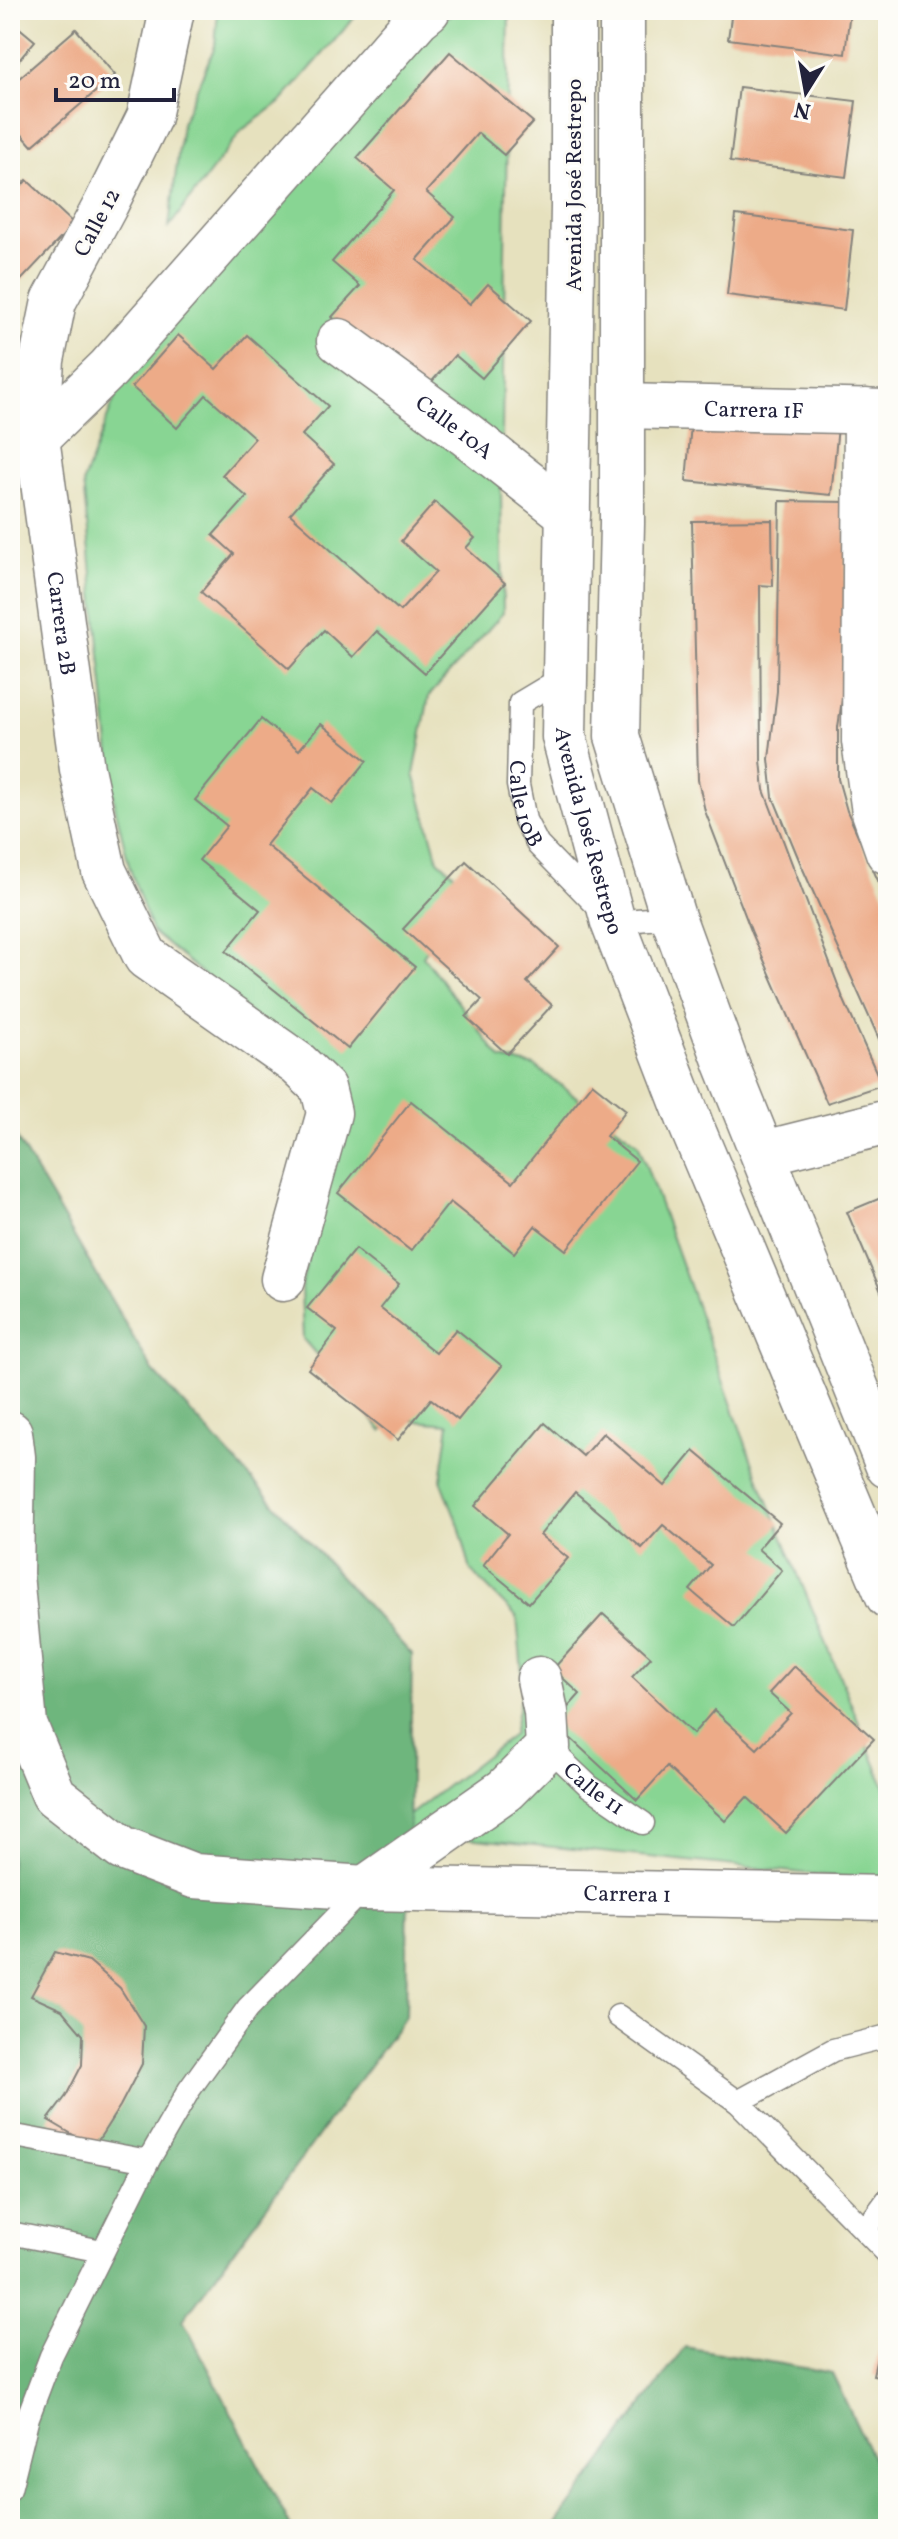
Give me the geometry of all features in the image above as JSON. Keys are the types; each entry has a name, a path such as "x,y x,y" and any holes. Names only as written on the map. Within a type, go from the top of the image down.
{"street":[{"name":"Calle 12","path":"37,438 42,360 54,301 149,117 172,10"},
{"path":"37,438 109,368 428,10"},
{"name":"Avenida José Restrepo","path":"573,10 573,206 564,737 613,922 691,1125 888,1596"},
{"name":"Avenida José Restrepo","path":"622,10 622,524 617,736 673,917 726,1063 888,1466"},
{"name":"Calle 10A","path":"339,341 568,514"},
{"name":"Carrera 1F","path":"622,406 877,412"},
{"path":"877,412 877,659 864,741 874,812 888,852"},
{"name":"Carrera 2B","path":"37,438 82,769 104,871 146,957 298,1064 323,1088 329,1113 283,1279"},
{"path":"764,1153 888,1122"},
{"name":"Carrera 1","path":"10,1433 13,1457 11,1574 25,1725 54,1795 122,1848 194,1876 365,1888 888,1898"},
{"path":"365,1888 505,1790 548,1747 546,1712 539,1679"}],"lane":[{"name":"Calle 10B","path":"565,676 520,703 518,785 525,820 538,845 613,922"},
{"path":"613,922 673,917"},
{"name":"Calle 11","path":"548,1747 589,1786 643,1823"},
{"path":"10,2489 28,2417 51,2356 148,2161 189,2090 248,2008 365,1888"},
{"path":"618,2016 738,2102 888,2254"},
{"path":"738,2102 833,2050 888,2036"},
{"path":"10,2135 148,2161"},
{"path":"865,2230 888,2199"},
{"path":"10,2233 102,2251"}],"green space":[{"path":"218,10 361,10 282,101 242,130 169,227 182,123 215,46"},
{"path":"457,10 509,10 501,492 503,613 429,696 414,774 438,860 469,887 423,956 501,1059 535,1066 638,1143 754,1467 888,1794 888,1882 390,1830 513,1735 523,1684 517,1617 471,1571 459,1526 441,1480 449,1424 394,1419 382,1431 303,1339 301,1288 339,1115 268,1028 152,932 130,869 115,807 83,482 124,374 443,20"},
{"path":"10,1127 153,1371 412,1655 406,2016 183,2320 292,2529 10,2529"},
{"path":"685,2347 832,2373 888,2491 888,2529 553,2529"}],"building":[{"path":"732,10 850,10 845,54 728,39"},
{"path":"10,20 35,41 10,71"},
{"path":"76,29 115,75 32,146 10,121 10,86"},
{"path":"450,52 533,122 504,155 478,133 426,192 455,217 417,260 470,304 488,284 531,321 482,378 455,355 421,394 332,317 360,286 332,262 394,190 357,158"},
{"path":"739,87 856,101 846,177 730,162"},
{"path":"27,180 74,224 10,292 10,198"},
{"path":"736,215 853,230 844,310 727,295"},
{"path":"178,335 216,369 247,335 328,406 302,435 334,464 290,514 400,611 436,572 401,541 435,502 475,538 466,548 505,583 425,673 377,631 353,657 324,630 289,669 201,592 234,554 213,535 247,497 222,475 255,438 206,395 177,428 132,387"},
{"path":"692,413 838,427 831,495 686,481"},
{"path":"780,501 847,502 838,779 847,811 888,903 888,1059 773,797 769,759 777,691"},
{"path":"772,520 773,586 760,585 761,760 764,790 843,998 882,1085 827,1103 752,933 705,811 698,780 692,521"},
{"path":"261,719 299,750 321,724 367,761 332,803 313,788 266,845 415,967 348,1049 226,951 260,910 199,860 227,826 195,800"},
{"path":"466,861 559,947 527,982 552,1005 507,1054 466,1017 482,1000 403,929"},
{"path":"592,1083 626,1110 606,1136 637,1161 566,1250 535,1226 514,1253 450,1202 411,1251 338,1193 411,1101 513,1182"},
{"path":"888,1195 888,1308 847,1212"},
{"path":"355,1249 399,1284 380,1308 436,1353 456,1329 502,1366 458,1420 431,1399 398,1440 308,1369 337,1331 307,1308"},
{"path":"545,1423 583,1456 603,1433 665,1486 694,1451 780,1523 758,1549 782,1570 734,1627 690,1590 711,1565 663,1525 642,1548 575,1492 540,1535 568,1558 529,1603 483,1565 508,1534 475,1506"},
{"path":"603,1614 651,1657 632,1677 693,1734 714,1710 757,1749 791,1713 769,1693 794,1666 874,1739 786,1833 747,1797 725,1821 667,1767 637,1800 554,1723 580,1694 553,1669"},
{"path":"55,1952 89,1961 120,1988 144,2026 142,2064 94,2147 48,2120 66,2096 82,2065 83,2035 62,2010 31,1996"},
{"path":"884,2327 888,2328 888,2378 873,2375"}]}
